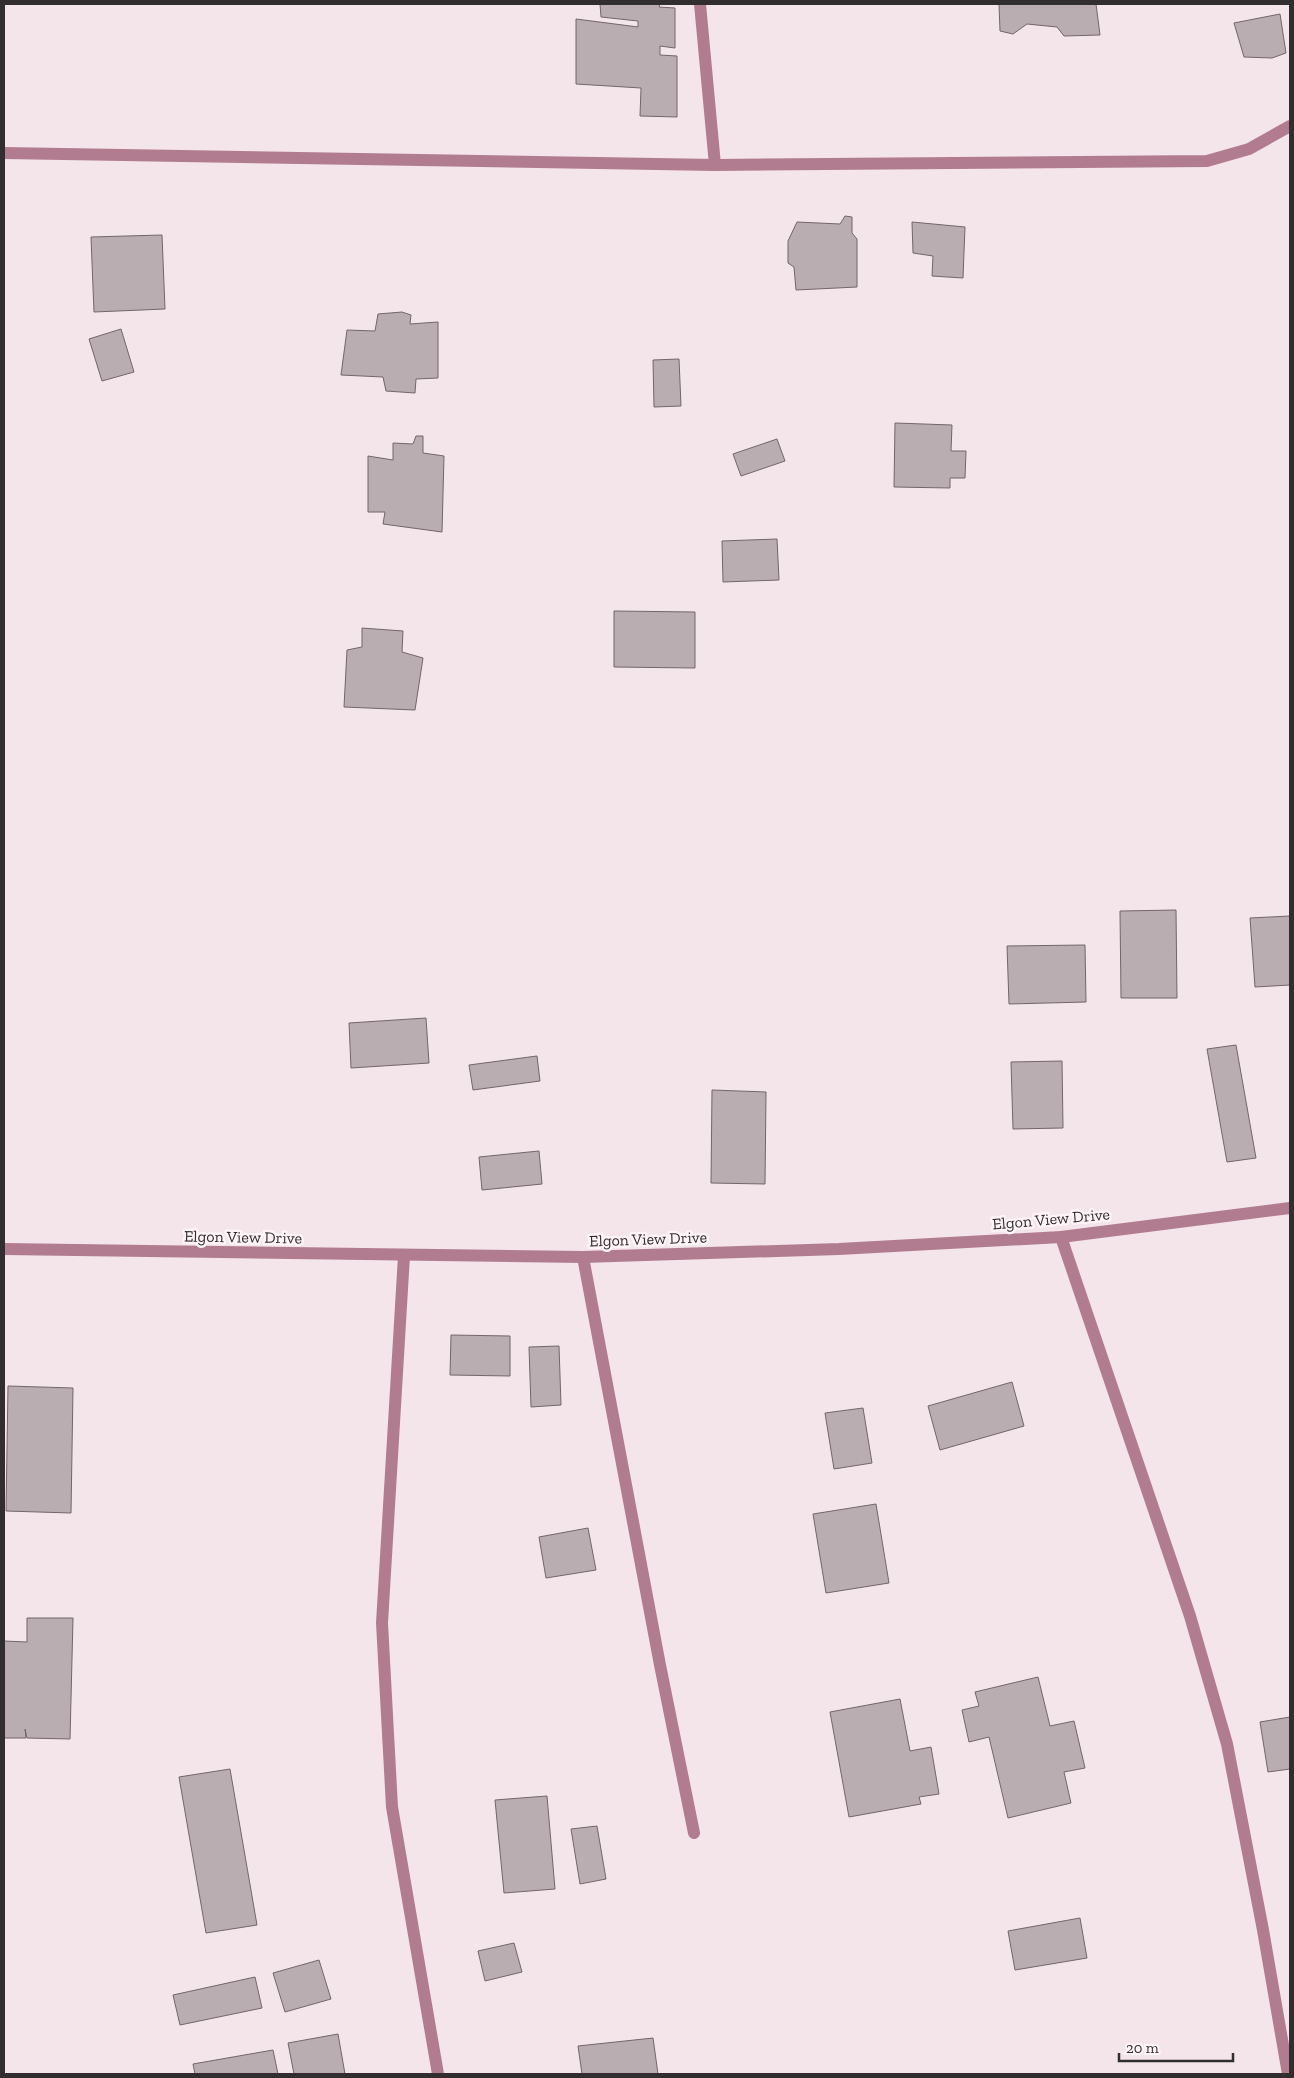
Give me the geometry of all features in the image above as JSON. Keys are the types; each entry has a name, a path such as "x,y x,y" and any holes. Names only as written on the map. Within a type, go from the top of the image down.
{"street":[{"path":"700,4 715,164"},
{"path":"4,153 715,164 1207,161 1249,149 1290,126"},
{"name":"Elgon View Drive","path":"4,1249 583,1257 838,1249 1061,1237 1290,1208"},
{"path":"1061,1237 1190,1616 1227,1744 1263,1930 1288,2074"},
{"path":"404,1256 382,1623 392,1807 438,2074"},
{"path":"583,1257 660,1665 694,1833"}],"building":[{"path":"600,4 660,4 659,7 675,8 675,48 660,46 660,55 677,56 677,117 640,116 641,88 576,84 576,19 638,27 638,21 601,17"},
{"path":"999,4 1096,4 1100,35 1064,36 1057,27 1027,24 1013,34 1000,31"},
{"path":"1280,14 1286,53 1272,58 1244,57 1234,23"},
{"path":"845,216 852,217 852,233 857,239 857,287 796,290 794,267 788,263 788,241 797,222 840,224"},
{"path":"912,222 965,227 963,278 932,276 933,256 913,253"},
{"path":"162,235 165,309 94,312 91,237"},
{"path":"402,312 411,315 410,324 438,322 438,378 416,379 415,393 386,391 383,377 341,375 347,330 375,331 378,314"},
{"path":"121,329 134,372 102,381 89,339"},
{"path":"679,359 681,406 654,407 653,360"},
{"path":"895,423 952,425 951,451 966,451 965,478 950,478 950,488 894,487"},
{"path":"416,436 423,436 423,453 444,456 442,532 383,524 385,512 368,512 368,456 393,460 393,443 413,444"},
{"path":"777,439 785,461 741,476 733,454"},
{"path":"777,539 779,580 723,582 722,541"},
{"path":"614,611 695,612 695,668 614,667"},
{"path":"362,628 403,631 402,652 423,658 415,710 344,707 347,650 362,647"},
{"path":"1176,910 1177,998 1121,998 1120,911"},
{"path":"1290,916 1290,985 1255,987 1250,918"},
{"path":"1085,945 1086,1002 1009,1004 1007,946"},
{"path":"426,1018 429,1063 351,1068 349,1023"},
{"path":"1236,1045 1256,1158 1227,1162 1207,1049"},
{"path":"537,1056 540,1081 473,1090 469,1065"},
{"path":"1062,1061 1063,1128 1013,1129 1011,1062"},
{"path":"712,1090 766,1092 765,1184 711,1183"},
{"path":"539,1151 542,1184 482,1190 479,1157"},
{"path":"451,1335 510,1336 510,1376 450,1375"},
{"path":"559,1346 561,1405 531,1407 529,1347"},
{"path":"1012,1382 1024,1426 940,1450 928,1406"},
{"path":"8,1386 73,1388 71,1513 6,1511"},
{"path":"863,1408 872,1463 834,1469 825,1413"},
{"path":"876,1504 889,1583 826,1593 813,1514"},
{"path":"588,1528 596,1570 546,1578 539,1537"},
{"path":"27,1618 73,1618 70,1739 27,1738 25,1729 26,1738 4,1738 4,1641 27,1642"},
{"path":"1038,1677 1050,1726 1074,1721 1085,1768 1064,1772 1071,1803 1008,1818 989,1737 969,1742 962,1710 979,1706 975,1692"},
{"path":"900,1699 910,1751 931,1747 939,1794 919,1797 921,1804 849,1817 830,1712"},
{"path":"1290,1717 1290,1769 1268,1772 1260,1722"},
{"path":"230,1769 257,1925 206,1933 179,1777"},
{"path":"547,1796 555,1889 504,1893 495,1800"},
{"path":"597,1826 606,1879 580,1884 571,1829"},
{"path":"1080,1918 1087,1958 1015,1970 1008,1931"},
{"path":"514,1943 522,1972 485,1981 478,1951"},
{"path":"319,1960 331,1999 285,2012 273,1973"},
{"path":"255,1977 262,2008 180,2025 173,1995"},
{"path":"338,2034 345,2074 294,2074 288,2043"},
{"path":"653,2038 658,2074 582,2074 578,2046"},
{"path":"273,2050 278,2074 195,2074 193,2064"}]}
